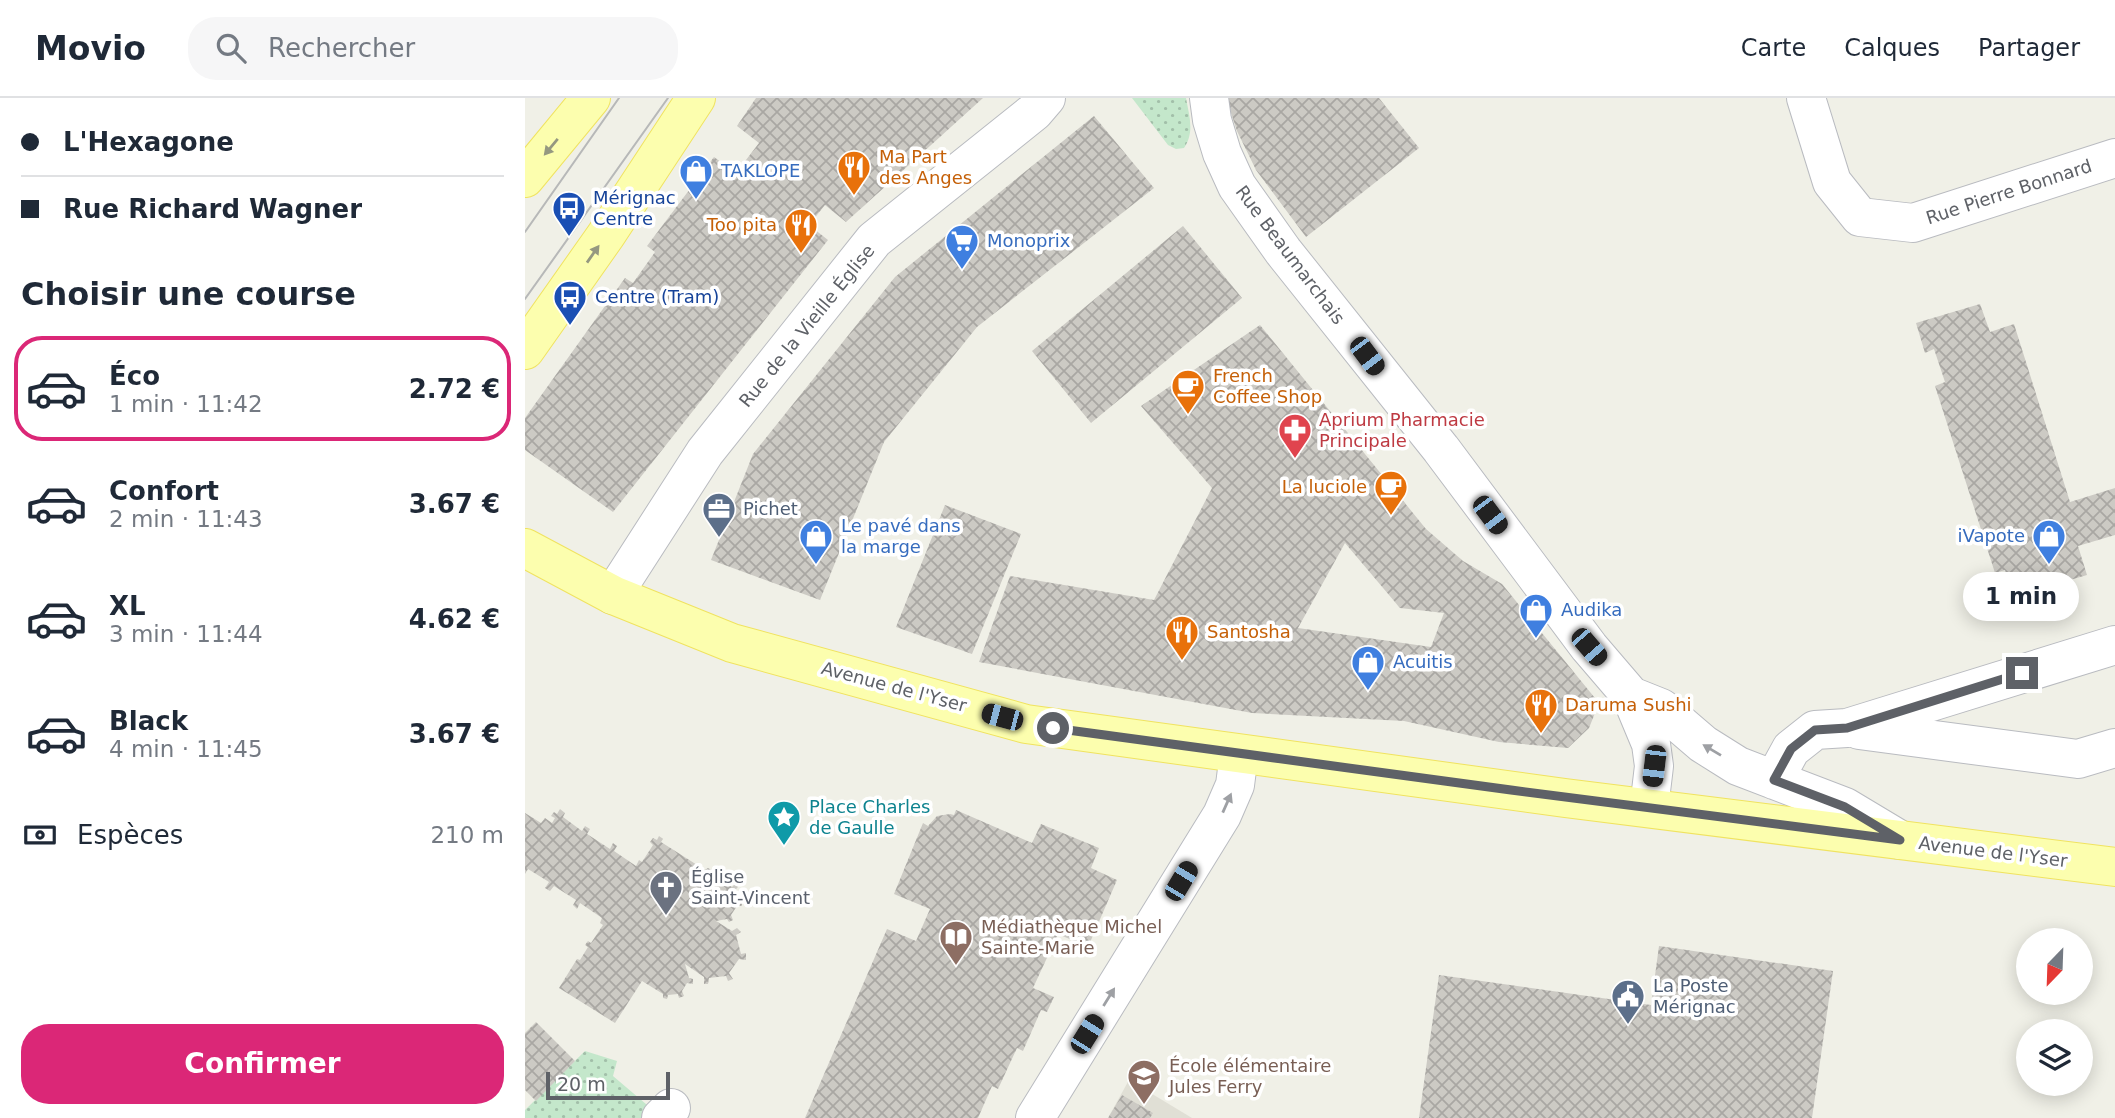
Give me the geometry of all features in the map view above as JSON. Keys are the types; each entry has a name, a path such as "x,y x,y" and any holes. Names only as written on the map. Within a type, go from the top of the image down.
{"main road":[{"path":"525,178 591,98"},
{"path":"525,350 696,98"},
{"name":"Avenue de l'Yser","path":"525,548 613,595 732,643 1026,724 1649,808 2115,867"}],"street":[{"name":"Rue de la Vieille Église","path":"613,595 705,452 874,240 1034,112 1046,98"},
{"name":"Rue Beaumarchais","path":"1209,98 1212,120 1237,186 1283,251 1367,356 1408,390 1441,449 1589,647 1631,696 1651,744 1654,766 1649,808"},
{"name":"Rue Pierre Bonnard","path":"1806,98 1832,181 1860,217 1913,223 2115,158"},
{"path":"1847,728 2115,645"},
{"name":"Rue Beaumarchais","path":"1631,696 1661,708 1703,744 1738,766 1845,807 1900,840"},
{"path":"1774,780 1791,749 1815,730 1847,728 2078,759 2115,748"},
{"path":"1035,1118 1222,814 1235,785 1239,754"}],"shaded area":[{"name":"École élémentaire Jules Ferry","path":"1129,1080 1192,1118 1108,1118"}],"green space":[{"path":"1132,98 1186,98 1190,130 1184,148 1176,149 1168,145"},
{"path":"585,1051 617,1061 613,1076 653,1110 645,1118 525,1118 525,1110"}],"building":[{"path":"756,98 983,98 846,222 825,205 809,225 828,240 613,512 525,450 525,418 625,278 633,283 655,252 647,246 714,157 736,173 759,143 737,126"},
{"path":"1226,98 1379,98 1419,148 1306,237 1256,170 1237,131"},
{"path":"1094,116 1154,188 977,327 884,442 820,600 711,560 753,454 895,277"},
{"path":"1183,226 1242,298 1091,423 1032,351"},
{"path":"1980,304 1990,332 2014,324 2070,502 2115,488 2115,535 2078,546 2087,575 2036,590 2038,601 2016,608 2005,570 1995,573 1935,386 1945,382 1934,349 1925,353 1916,323"},
{"path":"1260,325 1426,529 1463,561 1502,584 1599,703 1589,728 1568,748 1499,742 1404,721 1252,713 979,662 1010,576 1154,600 1212,488 1141,406","holes":["1345,543 1400,608 1444,613 1431,647 1298,628"]},
{"path":"945,505 1021,534 972,654 896,627"},
{"name":"Église Saint-Vincent","path":"560,809 565,813 563,817 582,831 585,826 590,829 587,834 610,849 613,843 617,846 614,851 636,866 639,860 642,862 653,845 650,842 653,838 657,840 659,836 663,839 661,842 705,870 712,870 710,874 732,887 735,884 738,887 735,890 738,902 742,902 742,906 737,906 731,915 733,920 716,921 732,931 737,928 741,932 736,935 741,954 746,953 746,960 739,959 729,973 733,979 728,981 726,976 709,978 708,984 704,984 704,977 685,964 693,984 687,983 682,991 684,996 679,998 678,994 663,998 663,994 642,981 615,1023 559,988 588,947 585,945 588,941 591,943 603,925 600,923 602,918 580,903 577,909 573,905 576,900 554,886 550,891 545,888 549,882 528,869 525,874 525,813 541,823 545,818 552,823 555,818 551,816 554,812 557,814"},
{"name":"Médiathèque Michel Sainte-Marie","path":"956,810 1032,843 1041,824 1099,848 1091,868 1117,880 1088,947 1058,934 1033,988 1054,997 1047,1012 1041,1010 1023,1051 1017,1048 998,1089 992,1086 978,1118 805,1118 887,929 916,941 930,909 894,894 923,823 928,826 937,816 954,815"},
{"name":"La Poste Mérignac","path":"1659,946 1833,971 1812,1118 1419,1118 1439,975 1651,1005"},
{"path":"536,1022 575,1061 536,1101 525,1090 525,1033"},
{"path":"1122,1095 1153,1113 1150,1118 1108,1118"}],"tram line":[{"path":"525,232 619,98"},
{"path":"525,299 668,98"}],"place":[{"name":"Ma Part des Anges","path":"854,197"},
{"name":"TAKLOPE","path":"696,201"},
{"name":"Mérignac Centre","path":"569,238"},
{"name":"Too pita","path":"801,255"},
{"name":"Monoprix","path":"962,271"},
{"name":"Centre (Tram)","path":"570,327"},
{"name":"French Coffee Shop","path":"1188,416"},
{"name":"Aprium Pharmacie Principale","path":"1295,460"},
{"name":"La luciole","path":"1391,517"},
{"name":"Pichet","path":"719,539"},
{"name":"Le pavé dans la marge","path":"816,566"},
{"name":"iVapote","path":"2049,566"},
{"name":"Audika","path":"1536,640"},
{"name":"Santosha","path":"1182,662"},
{"name":"Acuitis","path":"1368,692"},
{"name":"Daruma Sushi","path":"1541,735"},
{"name":"Place Charles de Gaulle","path":"784,847"},
{"name":"Église Saint-Vincent","path":"666,917"},
{"name":"Médiathèque Michel Sainte-Marie","path":"956,967"},
{"name":"La Poste Mérignac","path":"1628,1026"},
{"name":"École élémentaire Jules Ferry","path":"1144,1106"}],"route":[{"path":"1053,728 1900,840 1845,807 1774,780 1791,749 1815,730 1847,728 2022,673"}]}
